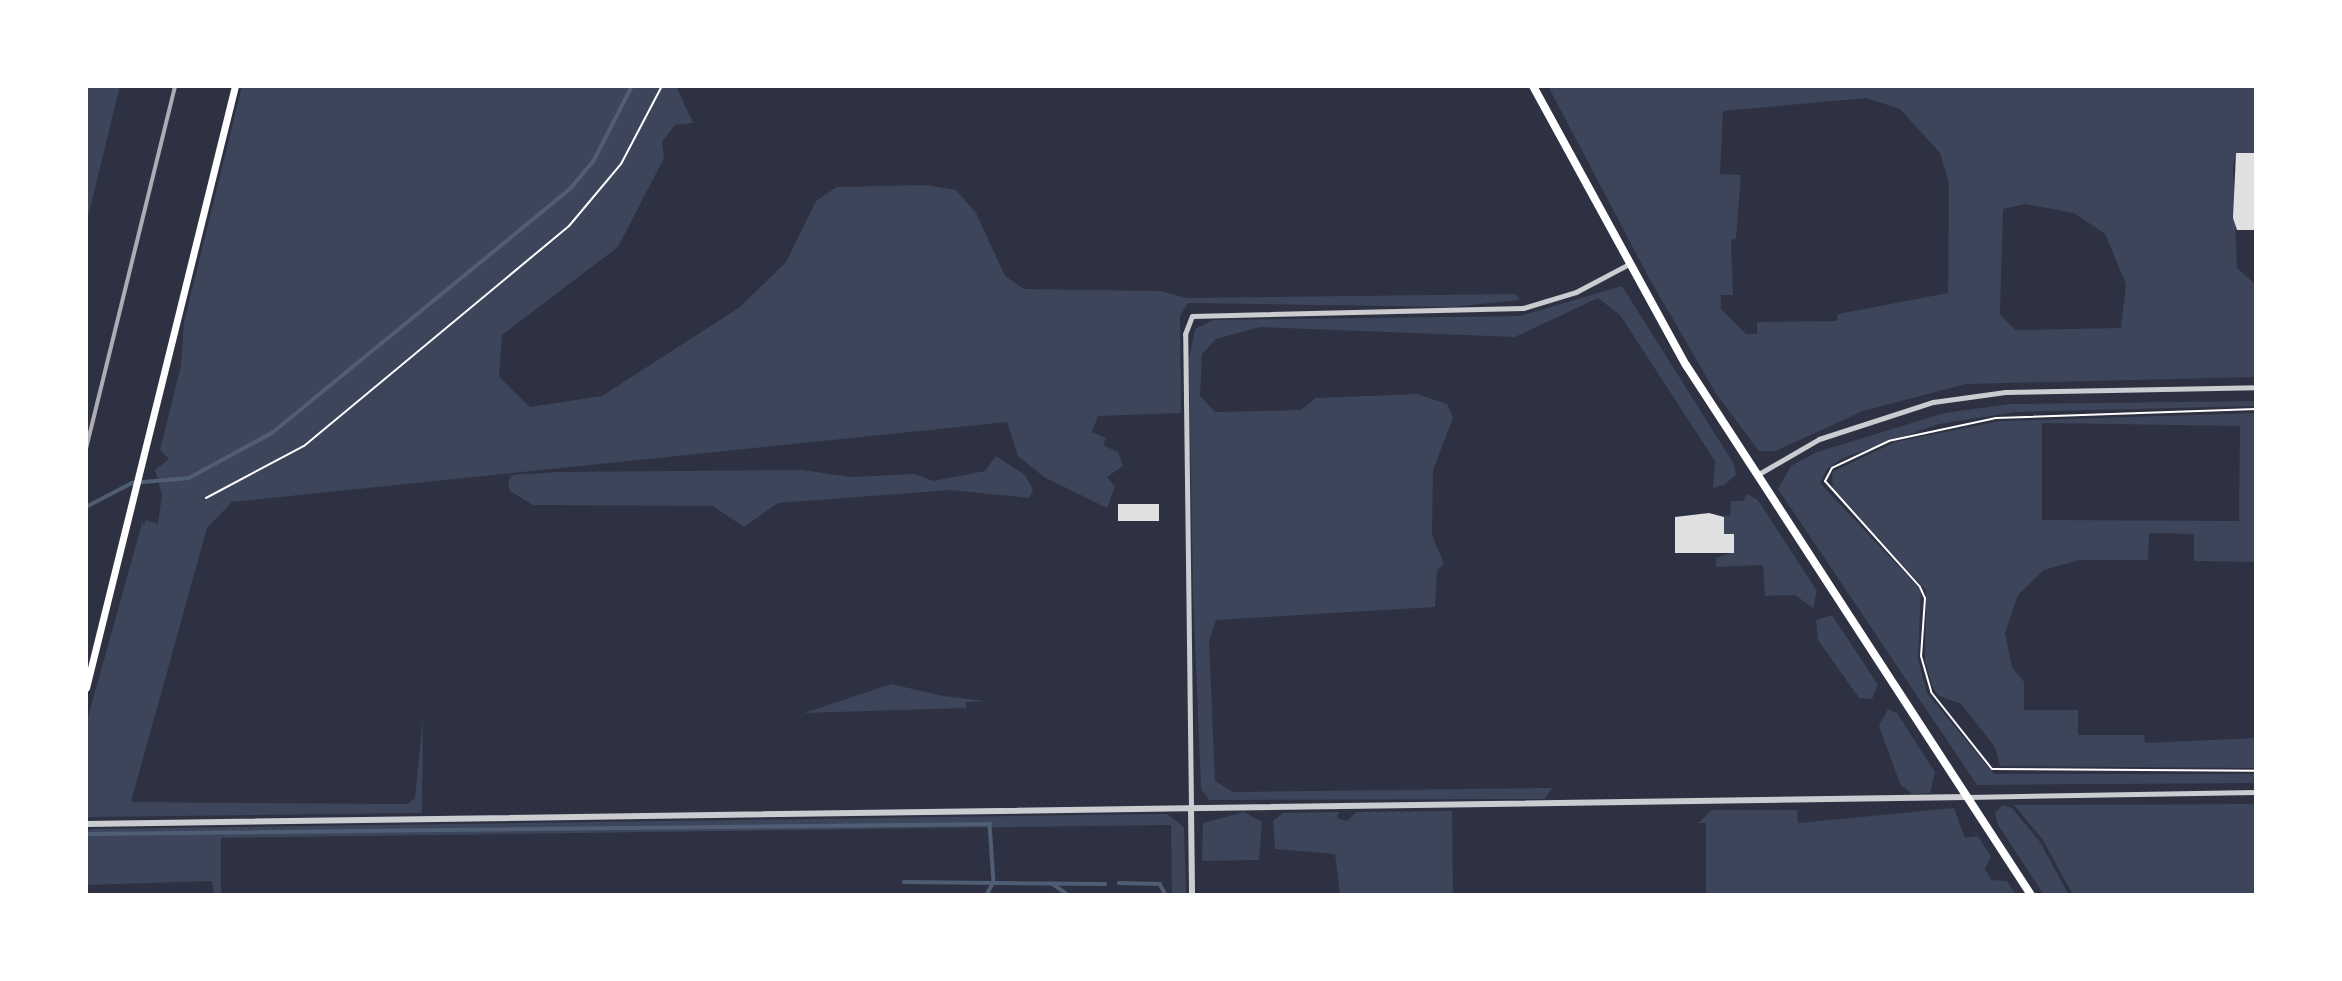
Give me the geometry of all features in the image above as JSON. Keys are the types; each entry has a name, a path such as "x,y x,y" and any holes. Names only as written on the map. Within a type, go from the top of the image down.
{"main road":[{"path":"86,688 235,86"},
{"path":"1533,86 1627,265 1757,475 2031,895"}],"street":[{"path":"1192,895 1185,334 1192,316 1523,308 1576,292 1627,265"},
{"path":"1757,475 1840,431 1933,402 2005,392 2256,387"},
{"path":"86,824 2256,792"}],"path":[{"path":"206,498 304,446 569,226 621,164 662,86"},
{"path":"2256,409 1996,418 1889,440 1832,468 1825,481 1920,587 1925,598 1922,665 1931,692 1992,769 2256,771"}],"shaded area":[{"path":"86,86 120,86 86,225"},
{"path":"242,86 676,86 693,123 675,125 662,142 664,158 618,247 502,335 499,377 530,407 602,396 740,307 786,262 816,201 837,187 925,185 956,190 976,213 1005,276 1024,289 1160,291 1187,298 1516,294 1520,300 1452,307 1188,303 1180,316 1181,413 1098,416 1092,432 1106,438 1103,445 1118,452 1123,466 1107,477 1115,487 1107,508 1044,477 1018,456 1007,422 232,502 207,528 131,802 407,804 415,798 423,718 422,813 86,817 86,724 143,520 143,527 146,520 158,524 162,495 155,470 169,459 160,450 181,365 184,322"},
{"path":"1548,86 2256,86 2256,153 2236,153 2233,166 2237,268 2256,285 2256,377 1966,384 1863,411 1776,451 1759,451 1717,395 1649,278","holes":["1866,98 1900,109 1940,153 1949,183 1948,293 1838,314 1837,321 1757,322 1757,334 1746,334 1721,309 1721,295 1733,295 1731,240 1736,239 1741,175 1720,174 1723,111","2025,204 2074,213 2105,234 2126,284 2121,328 2015,330 2000,314 2003,209"]},
{"path":"1622,286 1734,464 1736,475 1724,485 1713,488 1715,461 1620,315 1598,298 1515,337 1260,327 1216,339 1202,354 1200,396 1215,412 1301,410 1316,398 1417,394 1447,404 1453,418 1433,470 1432,535 1444,564 1437,570 1435,607 1216,620 1209,641 1215,781 1233,792 1552,788 1545,799 1209,800 1201,789 1193,593 1189,359 1195,329 1213,320 1520,316"},
{"path":"2256,401 2256,406 2016,412 1939,424 1843,458 1827,469 1820,483 1921,590 1918,659 1927,693 1994,774 2256,774 2256,783 1977,785 1778,489 1791,466 1817,452 1944,413 2011,404"},
{"path":"2256,413 2256,562 2194,561 2194,534 2149,533 2148,560 2079,560 2044,570 2018,595 2005,633 2012,667 2024,682 2024,710 2078,710 2078,735 2144,735 2145,743 2256,738 2256,768 2000,766 1995,747 1961,704 1939,696 1932,686 1925,661 1926,590 1833,492 1832,472 1895,442 2000,421","holes":["2042,423 2240,426 2239,521 2042,520"]},
{"path":"996,456 1025,475 1033,490 1029,498 951,490 778,503 744,527 713,506 533,505 510,491 508,482 512,475 558,472 802,470 850,477 915,474 933,481 985,471"},
{"path":"1746,494 1758,500 1817,591 1813,608 1795,595 1765,596 1763,565 1716,567 1716,558 1734,552 1734,534 1724,534 1724,516 1730,516 1731,501 1744,501"},
{"path":"1832,615 1878,685 1872,699 1859,698 1818,640 1816,620"},
{"path":"891,684 943,696 986,701 966,702 966,708 804,713"},
{"path":"1888,709 1897,713 1935,772 1930,793 1912,794 1900,784 1879,726"},
{"path":"2256,804 2256,895 2073,895 2043,840 2014,805"},
{"path":"2002,805 2012,808 2040,842 2069,895 2044,895 1998,825 1995,813"},
{"path":"1954,808 1965,838 1978,836 1991,857 1985,869 1991,880 2007,881 2016,895 1706,895 1706,823 1698,823 1712,810 1797,810 1798,823"},
{"path":"1452,811 1453,895 1340,895 1335,854 1275,849 1273,821 1283,813 1339,812 1337,818 1347,821 1356,812"},
{"path":"1244,812 1262,822 1259,860 1202,861 1203,823"},
{"path":"1167,814 1184,827 1186,895 1172,895 1171,825 221,838 221,895 214,895 212,881 86,885 86,830 92,829"}],"building":[{"path":"2236,153 2256,153 2256,230 2237,230 2233,218"},
{"path":"1118,504 1159,504 1159,521 1118,521"},
{"path":"1709,513 1724,517 1724,534 1734,534 1734,553 1675,553 1675,517"}],"waterway":[{"path":"86,507 132,483 189,478 272,433 570,189 593,162 632,86"},
{"path":"86,834 990,824 994,882 987,895"},
{"path":"904,882 1105,884"},
{"path":"1119,883 1160,884 1166,895"},
{"path":"1053,884 1068,895"}],"railway":[{"path":"86,449 175,86"}]}
